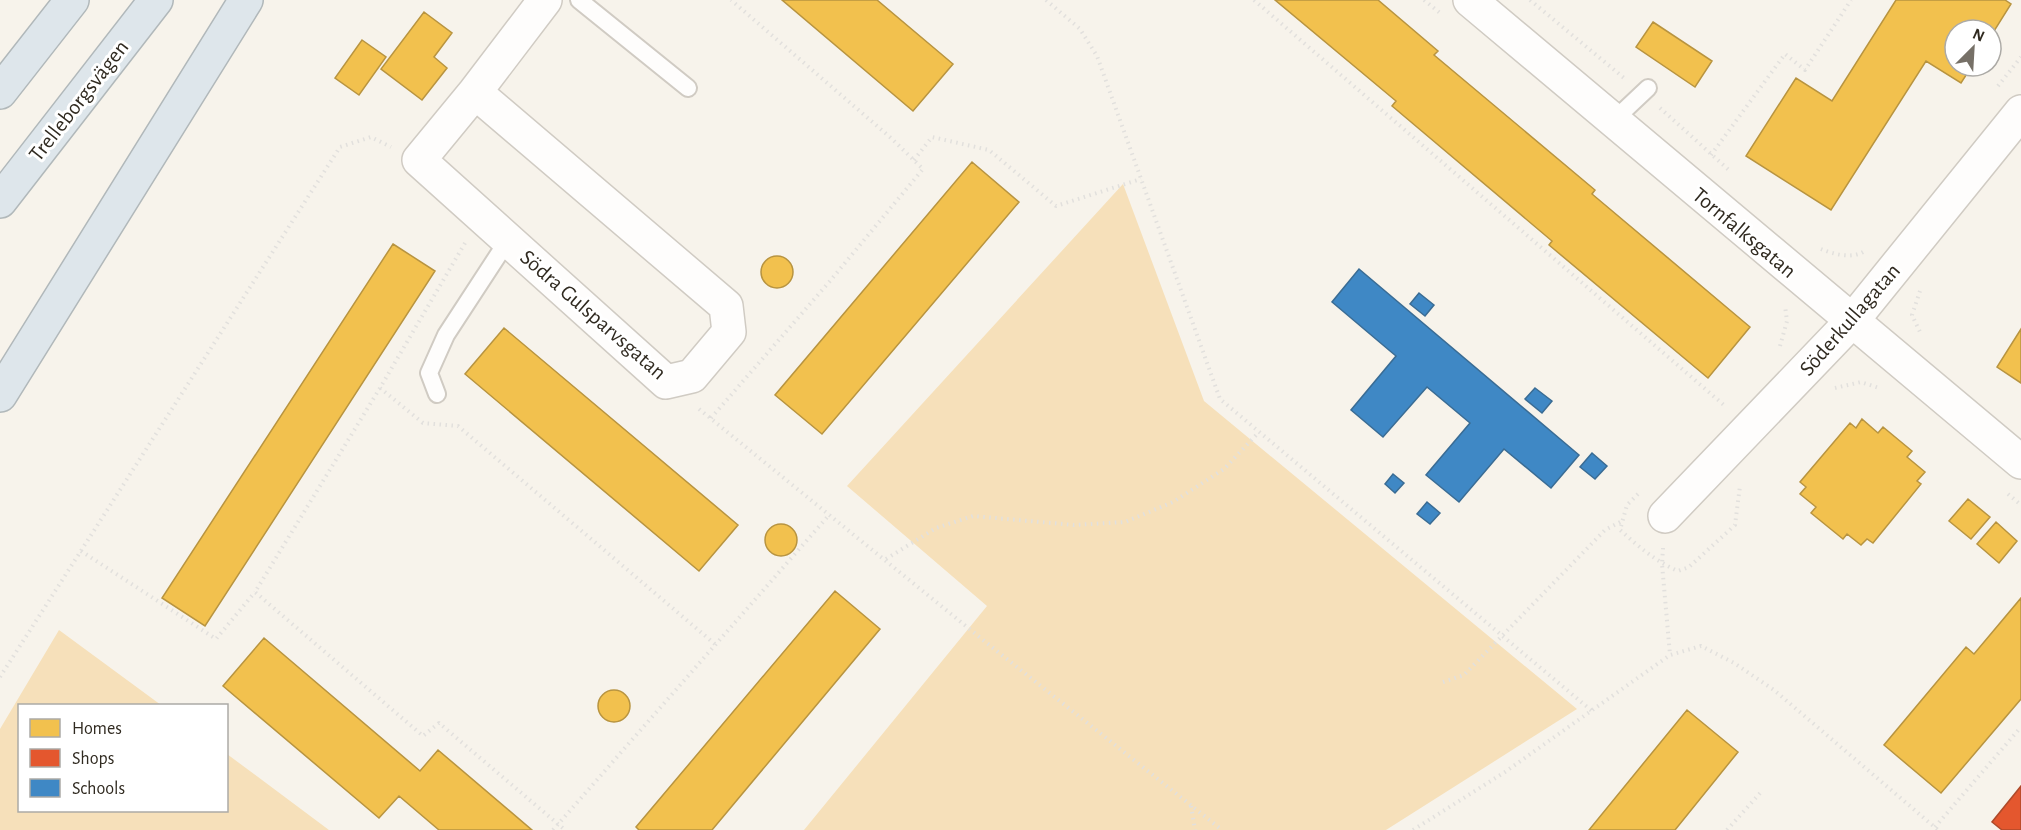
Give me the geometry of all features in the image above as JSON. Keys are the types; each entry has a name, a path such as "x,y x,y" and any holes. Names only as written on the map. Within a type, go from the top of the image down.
{"highway":[{"path":"0,92 72,0"},
{"name":"Trelleborgsvägen","path":"0,201 156,0"},
{"path":"0,395 246,0"}],"street":[{"path":"419,160 475,92 545,0"},
{"name":"Tornfalksgatan","path":"1470,0 2021,462"},
{"name":"Södra Gulsparvsgatan","path":"419,160 666,381 692,376 729,332 726,306 475,92"},
{"name":"Söderkullagatan","path":"1665,516 1852,321 2021,112"}],"lane":[{"path":"579,0 688,88"},
{"path":"1613,121 1645,90"},
{"path":"437,394 429,373 446,334 508,240"}],"path":[{"path":"711,418 923,169 891,138 731,0"},
{"path":"1046,0 1080,29 1096,56 1220,399 1592,711"},
{"path":"1254,0 1725,406"},
{"path":"1530,0 1645,90 1737,178"},
{"path":"1712,155 1785,54 1805,70 1851,0"},
{"path":"0,677 340,147 371,137 419,160"},
{"path":"914,160 932,137 989,150 1056,206 1141,179"},
{"path":"81,551 216,639 255,592 482,216"},
{"path":"1920,332 1912,315 1923,283"},
{"path":"666,381 983,640 1222,830"},
{"path":"380,388 423,423 458,426 716,645"},
{"path":"886,559 936,528 973,516 1074,525 1125,522 1173,502 1224,469 1259,432"},
{"path":"553,830 830,514"},
{"path":"1665,516 1662,564 1670,655"},
{"path":"1443,682 1464,675 1605,530 1623,521"},
{"path":"255,592 423,736 439,723 565,830"},
{"path":"1413,830 1505,772 1670,655 1701,646 1734,663 1774,690 1936,828 2021,727"},
{"path":"1727,830 1761,792"},
{"path":"1191,805 1195,830"}],"shaded area":[{"path":"1123,184 1204,401 1577,709 1386,830 804,830 987,606 847,486"},
{"path":"59,630 160,704 18,704 18,812 228,812 228,755 329,830 0,830 0,729"}],"building: Homes":[{"path":"782,0 877,0 953,64 913,111"},
{"path":"1275,0 1378,0 1438,51 1434,55 1595,190 1592,194 1750,327 1708,378 1549,245 1552,241 1392,106 1396,101"},
{"path":"1896,0 2005,0 2011,4 2002,18 1943,18 1943,72 1926,61 1831,210 1746,156 1796,78 1832,101"},
{"path":"424,12 452,33 434,57 447,68 422,100 381,69"},
{"path":"1653,22 1712,61 1695,87 1636,47"},
{"path":"362,40 386,57 359,95 335,78"},
{"path":"1953,78 1964,78 1961,83"},
{"path":"972,162 1019,202 822,434 775,395"},
{"path":"393,244 435,271 205,626 162,598"},
{"path":"777,256 788,261 793,272 788,283 777,288 766,283 761,272 766,261"},
{"path":"504,328 738,525 699,571 465,374"},
{"path":"2021,329 2021,383 1997,367"},
{"path":"1862,419 1878,433 1883,427 1912,451 1907,457 1925,472 1917,481 1921,484 1873,543 1867,539 1861,545 1847,534 1843,539 1811,513 1816,507 1800,494 1806,487 1800,482 1850,423 1856,428"},
{"path":"1968,499 1990,517 1971,539 1949,521"},
{"path":"1996,522 2017,541 1999,563 1977,544"},
{"path":"781,524 792,529 797,540 792,551 781,556 770,551 765,540 770,529"},
{"path":"835,591 880,629 712,830 639,830 636,827"},
{"path":"2021,598 2021,699 1941,793 1884,745 1966,647 1974,654"},
{"path":"264,638 420,771 438,750 532,830 439,830 399,796 379,818 223,686"},
{"path":"614,690 625,695 630,706 625,717 614,722 603,717 598,706 603,695"},
{"path":"1687,710 1738,752 1675,830 1589,830"}],"building: Shops":[{"path":"2021,786 2021,830 2002,830 1992,822"}],"building: Schools":[{"path":"1359,269 1579,455 1551,488 1504,449 1459,502 1426,475 1470,423 1427,387 1383,437 1351,410 1396,356 1332,302"},
{"path":"1419,293 1434,305 1425,316 1410,304"},
{"path":"1535,388 1552,401 1542,413 1525,399"},
{"path":"1592,453 1607,466 1595,479 1580,467"},
{"path":"1393,474 1404,483 1395,493 1385,484"},
{"path":"1427,502 1440,513 1430,524 1417,514"}]}
